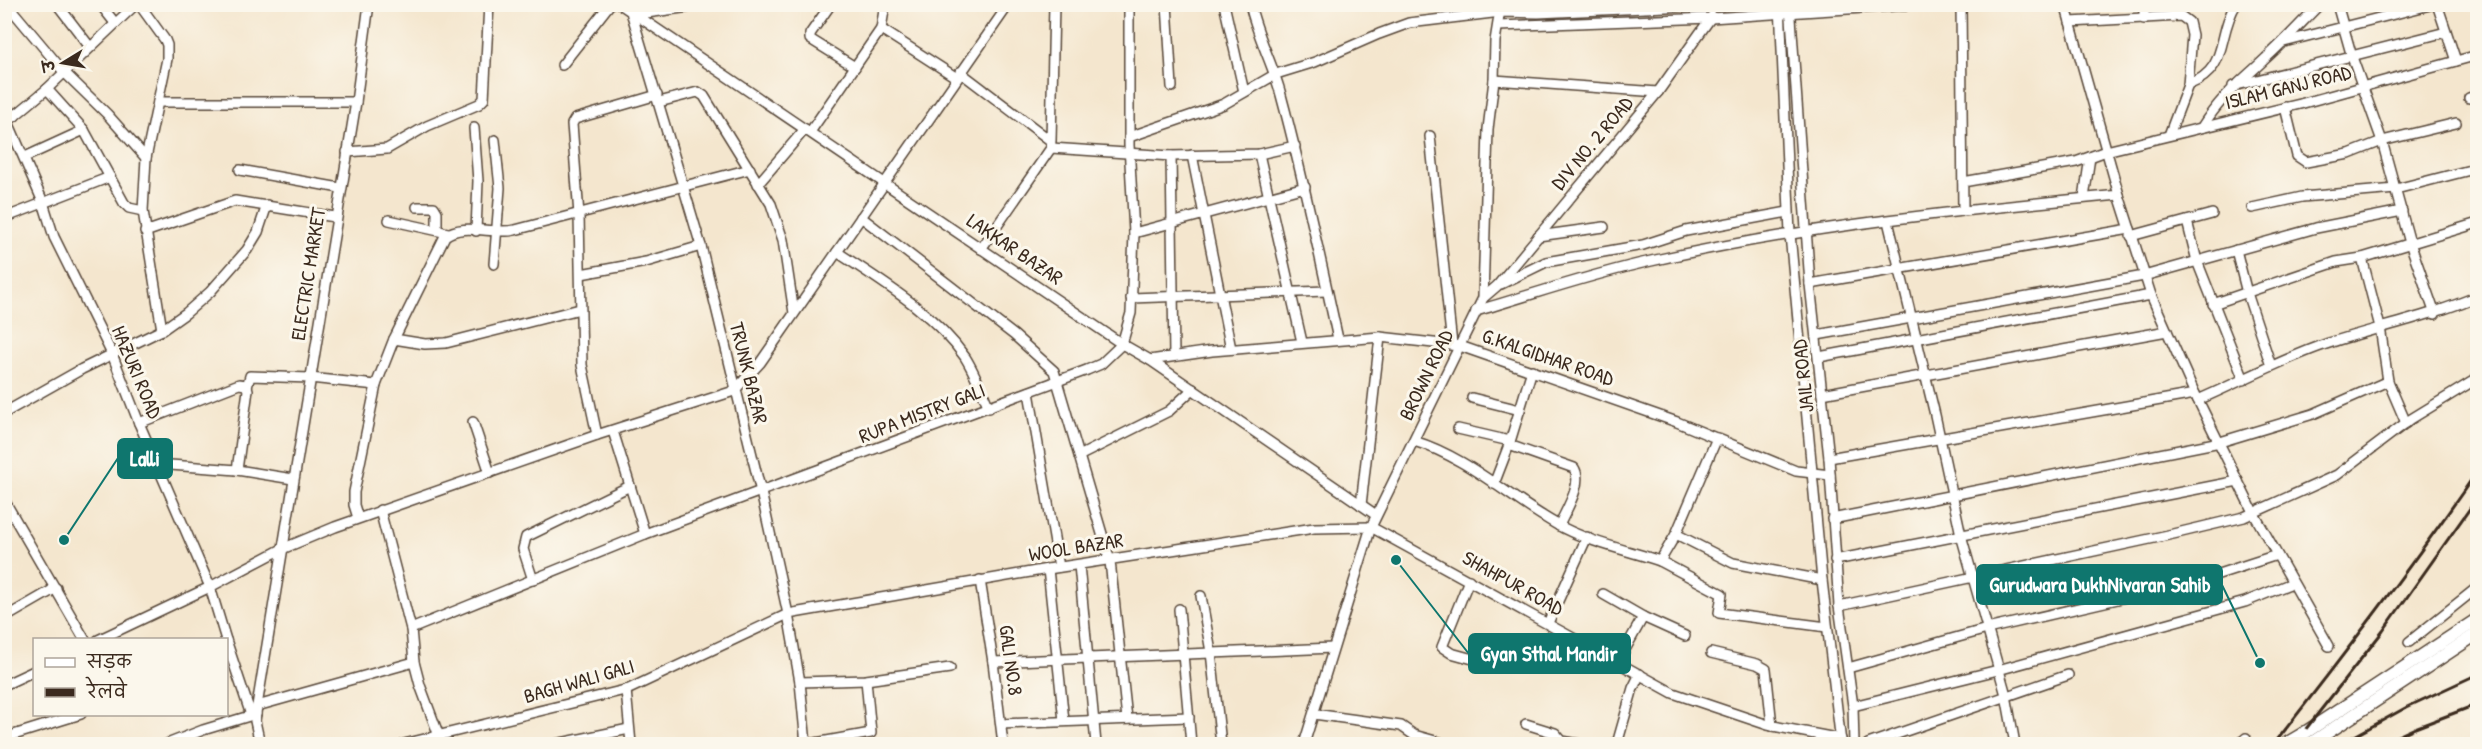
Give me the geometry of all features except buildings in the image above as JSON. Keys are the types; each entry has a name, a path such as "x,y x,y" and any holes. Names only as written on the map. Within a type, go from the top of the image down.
{"main road":[{"path":"2286,744 2478,619"},
{"path":"2310,744 2478,633"}],"street":[{"path":"7,4 64,72 107,114 146,158"},
{"path":"57,4 90,47"},
{"path":"100,4 115,23"},
{"path":"9,121 47,89 115,23 138,4 167,45 146,158 142,211 162,330"},
{"name":"ELECTRIC MARKET","path":"260,743 254,712 274,610 335,217 356,102 369,4"},
{"path":"347,152 387,150 428,126 479,104 484,99 489,4"},
{"path":"562,66 610,4"},
{"name":"LAKKAR BAZAR","path":"620,4 632,15 808,130 1376,515"},
{"path":"632,15 711,4"},
{"path":"831,4 810,34 810,39 855,67"},
{"path":"758,183 808,130 855,67 881,29 885,4"},
{"path":"100,638 210,587 282,549 358,518 597,435 734,391 760,363 1009,4"},
{"path":"981,249 1051,145 1054,4"},
{"path":"1122,344 1131,313 1134,233 1129,155 1129,4"},
{"path":"1167,4 1172,87"},
{"path":"1224,4 1244,92"},
{"path":"1250,4 1263,50 1275,74 1295,146 1338,339"},
{"path":"1129,137 1216,107 1275,74 1315,62 1402,25 1501,8 1538,13 1730,4"},
{"path":"1498,26 1711,18 1790,8 1925,4"},
{"path":"1961,4 1964,210"},
{"path":"2065,4 2130,233 2151,296 2253,512 2329,646"},
{"path":"2144,4 2144,19"},
{"path":"2180,4 2181,16"},
{"path":"2188,85 2208,75 2216,65 2224,32 2236,4"},
{"path":"2202,127 2220,100 2233,86 2284,42 2320,4"},
{"path":"2337,4 2352,57 2382,141 2410,243 2435,314"},
{"path":"2284,42 2436,4 2456,61"},
{"name":"DIV NO. 2 ROAD","path":"1483,298 1497,286 1658,92 1722,5"},
{"name":"BROWN ROAD","path":"1304,744 1371,526 1414,441 1456,345 1483,298 1488,129 1494,80 1495,41 1501,8"},
{"name":"JAIL ROAD","path":"1790,8 1810,284 1829,458 1839,606 1853,706 1854,744"},
{"name":"JAIL ROAD","path":"1780,9 1788,212 1822,580 1841,741"},
{"name":"TRUNK BAZAR","path":"632,15 701,246 734,391 761,492 788,614 808,744"},
{"path":"2070,22 2184,17 2192,27 2188,85 2169,135"},
{"path":"881,29 959,75 1051,145 1129,155 1171,156 1259,154 1295,146"},
{"path":"2233,86 2446,32"},
{"name":"ISLAM GANJ ROAD","path":"1963,182 2076,162 2106,151 2478,56"},
{"path":"1494,80 1658,92"},
{"path":"47,89 84,130 126,206 142,211"},
{"path":"597,435 582,365 579,215 573,121 658,98 698,92 704,96 771,204 781,232 794,313"},
{"path":"158,102 356,102"},
{"name":"HAZURI ROAD","path":"4,105 43,201 54,237 112,354 139,423 210,587 225,638"},
{"path":"2285,107 2294,146 2302,161 2349,154 2382,141 2456,123"},
{"path":"474,128 478,181 476,231"},
{"path":"25,157 84,130"},
{"path":"1430,135 1456,345"},
{"path":"494,264 500,188 495,140"},
{"path":"1259,154 1302,342"},
{"path":"1192,155 1231,349"},
{"path":"1171,156 1174,221 1174,356"},
{"path":"2084,198 2090,157"},
{"path":"1785,158 1800,158"},
{"path":"2253,208 2302,196 2396,189 2478,168"},
{"path":"388,220 448,233 457,230 496,232 515,230 750,169"},
{"path":"240,170 340,188"},
{"path":"4,218 110,177"},
{"path":"1134,233 1305,187"},
{"path":"1476,312 1618,268 1790,234 1964,210 2119,195"},
{"path":"145,232 228,202 242,201 335,217"},
{"path":"4,413 112,354 162,330 200,301 247,250 258,232 267,205"},
{"path":"417,207 434,207 437,212 437,230"},
{"path":"1817,335 2144,276 2316,228 2402,211"},
{"path":"1497,286 1546,262 1643,245 1686,231 1788,212"},
{"path":"1810,284 2130,233 2212,214"},
{"path":"861,217 1014,335 1048,364 1059,381 1110,561 1127,719"},
{"path":"1888,221 1971,577 2006,695 2015,744"},
{"path":"2187,221 2197,261 2244,380"},
{"path":"2213,304 2336,262 2362,258 2477,224"},
{"path":"1538,236 1605,227"},
{"path":"358,518 354,505 354,492 376,385 394,339 439,245 448,233"},
{"path":"581,274 646,262 701,246"},
{"path":"2236,250 2247,293 2271,366"},
{"path":"837,252 902,297 937,325 966,358 989,408"},
{"path":"2362,258 2380,327 2388,381 2406,423"},
{"path":"1131,298 1328,291"},
{"path":"1819,357 2151,296"},
{"path":"1829,458 2197,397 2244,380 2271,366 2326,344 2380,327 2435,314 2478,296"},
{"path":"394,339 420,344 446,343 580,309"},
{"path":"1822,394 2167,331"},
{"path":"1361,505 1380,337"},
{"name":"G.KALGIDHAR ROAD","path":"1150,360 1231,349 1338,339 1380,337 1456,345 1532,370 1717,438 1796,471 1830,475"},
{"name":"RUPA MISTRY GALI","path":"411,629 645,534 1059,381 1101,364 1122,344"},
{"path":"1494,484 1510,443 1532,370"},
{"path":"237,470 250,376 310,378 376,385"},
{"path":"1839,606 2219,524 2253,512 2331,478 2406,423 2478,378"},
{"path":"1832,519 2220,442 2313,414 2388,381"},
{"path":"139,423 239,384 247,387"},
{"path":"1079,456 1169,411 1192,389"},
{"path":"1029,392 1059,567"},
{"path":"1472,398 1520,410"},
{"path":"473,422 490,473"},
{"path":"1458,429 1510,443 1575,468 1578,473 1577,484 1559,526"},
{"path":"613,431 645,534"},
{"path":"1660,561 1676,534 1717,438"},
{"path":"1414,441 1446,452 1559,526 1660,561 1722,594 1719,611 1721,614 1827,627"},
{"path":"157,464 237,470 293,478"},
{"path":"1835,560 2238,481"},
{"path":"533,580 523,549 526,537 630,486"},
{"path":"5,500 84,638"},
{"path":"380,510 411,629 414,662 420,685 441,741"},
{"name":"WOOL BAZAR","path":"788,614 1059,567 1314,528 1371,526"},
{"name":"SHAHPUR ROAD","path":"1371,526 1673,693 1772,726 1841,741"},
{"path":"1676,534 1733,563 1822,580"},
{"path":"1548,623 1587,537"},
{"path":"1848,668 1987,629 2200,580 2277,555"},
{"path":"1079,565 1096,744"},
{"path":"1048,569 1064,721"},
{"name":"GALI NO.8","path":"980,580 1003,744"},
{"path":"1469,580 1442,647 1451,653 1491,664"},
{"path":"1853,706 1998,670 2245,602 2292,583"},
{"path":"2409,642 2478,587"},
{"path":"4,618 56,588"},
{"path":"1603,594 1643,617 1685,636"},
{"path":"1201,596 1221,744"},
{"path":"1179,609 1191,744"},
{"name":"BAGH WALI GALI","path":"404,744 441,741 626,690 788,614"},
{"path":"1618,662 1643,617"},
{"path":"993,662 1333,648"},
{"name":"HAZURI ROAD","path":"228,652 231,670 254,712"},
{"path":"1711,653 1757,664 1766,669 1772,726"},
{"path":"167,744 254,712 414,662"},
{"path":"800,682 866,680 950,668"},
{"path":"4,685 33,671"},
{"path":"1617,744 1633,688 1640,674"},
{"path":"1868,744 2068,675"},
{"path":"808,744 871,733 866,680"},
{"path":"626,690 631,744"},
{"path":"1314,714 1401,726 1414,735 1446,744"},
{"path":"4,738 75,716"},
{"path":"1001,724 1189,717"},
{"path":"1526,724 1555,732 1562,741 1579,744"},
{"path":"556,744 629,729"},
{"path":"602,734 604,744"}],"railway":[{"path":"2274,744 2378,609 2478,470"},
{"path":"2294,744 2383,631 2478,497"},
{"path":"2340,744 2407,707 2478,674"},
{"path":"2380,744 2478,704"}],"place":[{"name":"Lalli","path":"64,540"},
{"name":"Gyan Sthal Mandir","path":"1396,560"},
{"name":"Gurudwara DukhNivaran Sahib","path":"2260,663"}]}
